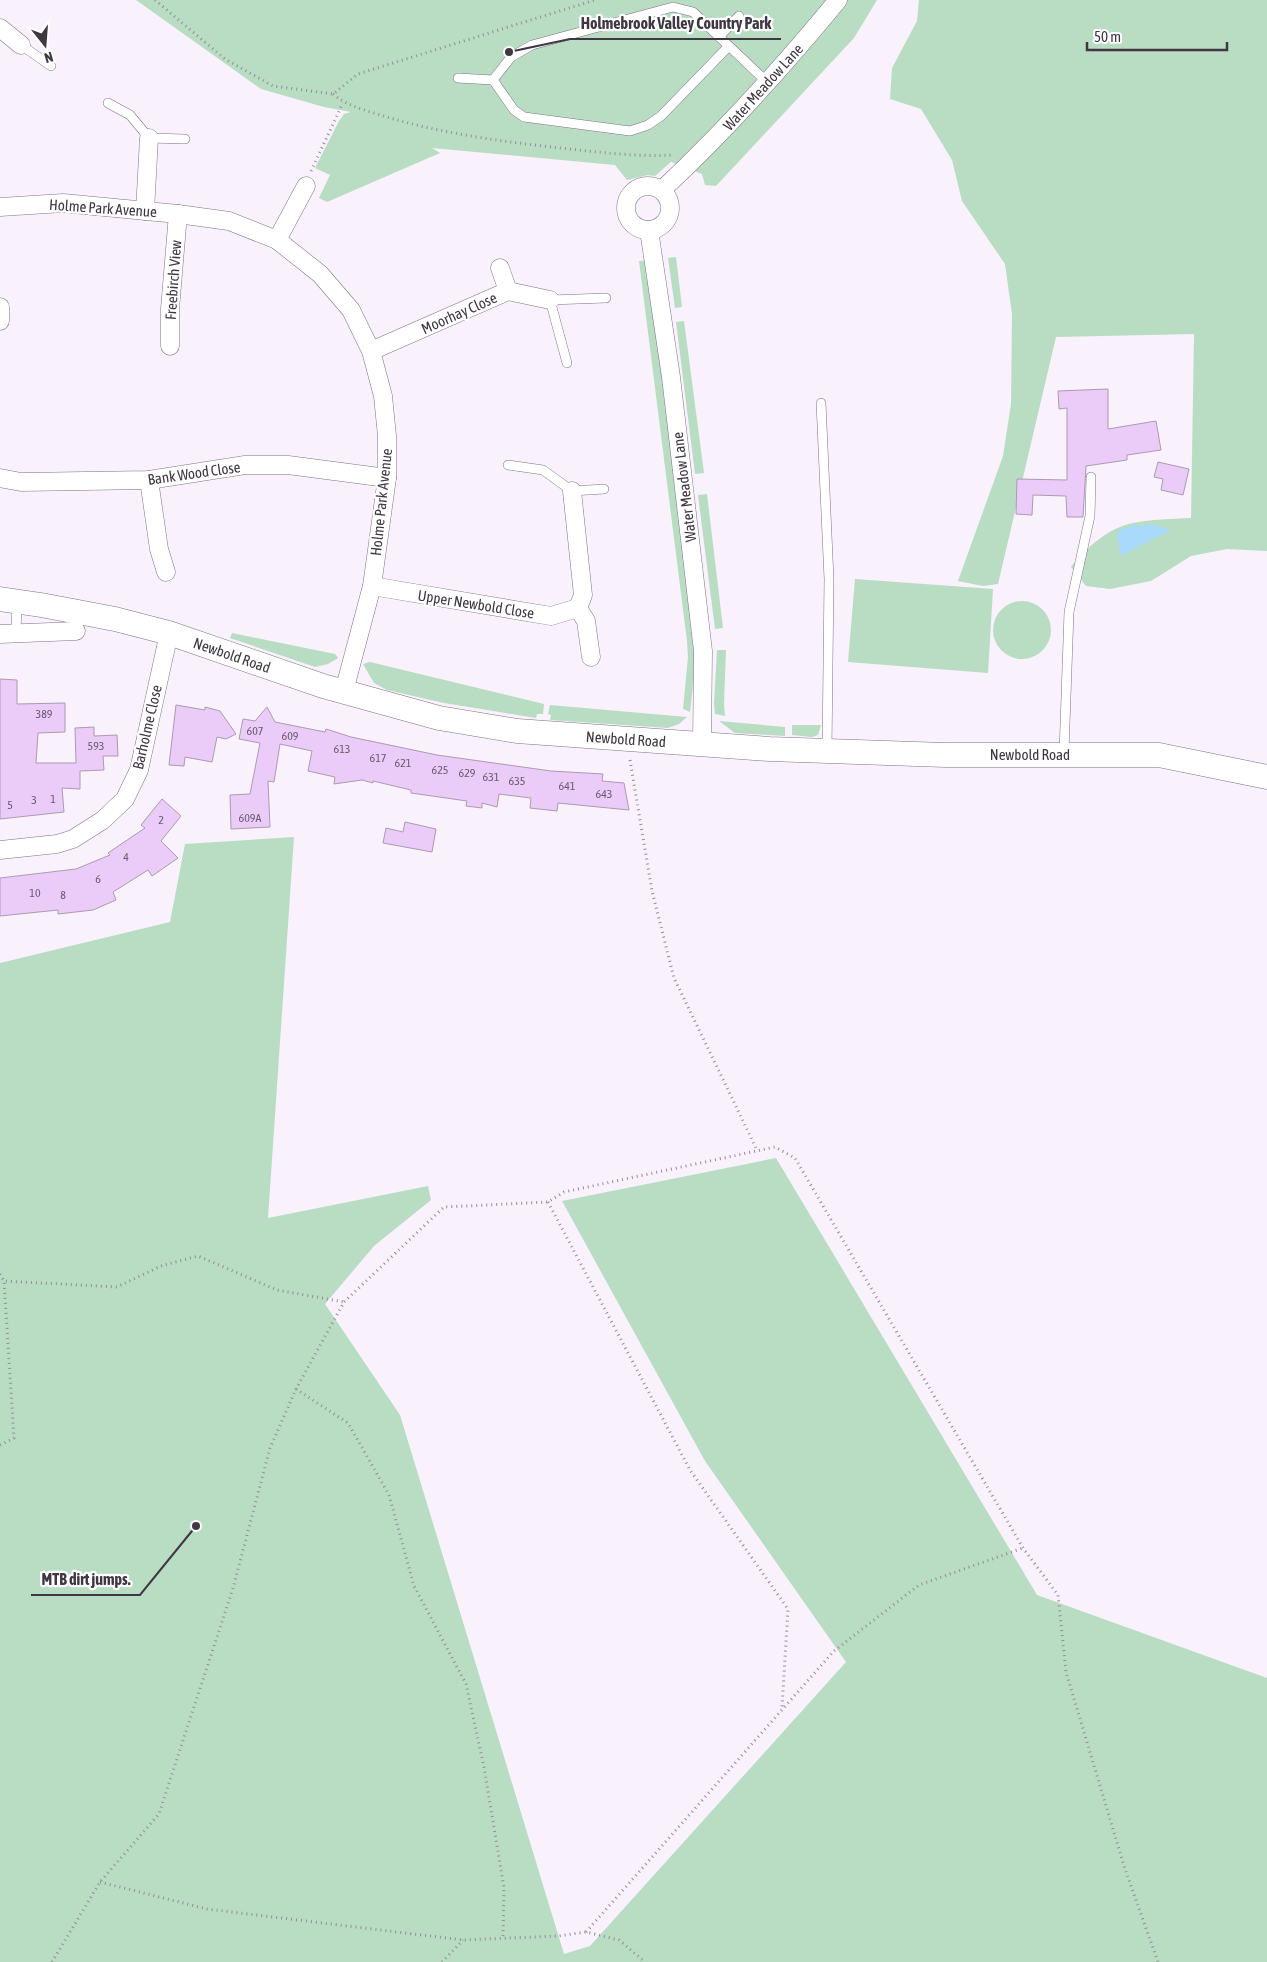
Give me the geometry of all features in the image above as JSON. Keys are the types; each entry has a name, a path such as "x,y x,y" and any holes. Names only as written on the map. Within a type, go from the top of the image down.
{"main road":[{"name":"Newbold Road","path":"8,600 115,620 169,633 344,691 439,718 517,731 702,745 828,751 946,755 1160,755 1267,777"}],"street":[{"name":"Water Meadow Lane","path":"662,190 702,153 768,83 838,0"},
{"path":"0,28 21,46"},
{"path":"145,211 149,138"},
{"path":"650,185 662,190 670,203 666,221 657,228 649,230 635,226 626,210 627,200 635,189 650,185"},
{"path":"277,240 306,186"},
{"name":"Holme Park Avenue","path":"0,207 63,202 229,221 277,240 320,274 351,310 371,351 383,396 387,436 387,478 372,586 344,691"},
{"name":"Freebirch View","path":"170,346 170,310 178,214"},
{"name":"Water Meadow Lane","path":"649,230 671,377 703,651 702,745"},
{"path":"500,268 508,291"},
{"name":"Moorhay Close","path":"371,351 508,291 550,300"},
{"path":"0,307 0,321"},
{"name":"Bank Wood Close","path":"0,478 21,482 149,480 245,465 288,465 387,478"},
{"path":"149,480 159,549 166,572"},
{"path":"572,490 583,594 578,608 586,621 591,657"},
{"name":"Upper Newbold Close","path":"372,586 551,616 578,608"},
{"path":"8,634 76,631"},
{"name":"Barholme Close","path":"0,850 56,844 73,838 103,820 125,799 139,770 169,633"}],"lane":[{"path":"494,80 511,57 532,46 667,8 692,12 768,83"},
{"path":"719,37 739,16"},
{"path":"21,46 51,66"},
{"path":"494,80 503,97 514,110 524,117 630,131 648,125 661,116 728,47"},
{"path":"458,78 494,80"},
{"path":"108,103 130,115 149,138 185,139"},
{"path":"567,363 550,300 606,298"},
{"path":"821,403 829,579 828,751"},
{"path":"508,465 543,470 572,490 604,489"},
{"path":"1064,754 1069,612 1090,516 1091,478"},
{"path":"8,600 8,634"}],"path":[{"path":"155,0 225,58 273,86 333,94 343,103 407,124 489,140 632,156 702,153"},
{"path":"333,94 358,74 596,0"},
{"path":"306,186 313,164 343,103"},
{"path":"628,739 652,891 674,978 758,1150"},
{"path":"52,1962 100,1882 159,1814 233,1588 270,1448 296,1390 344,1302 444,1207 548,1202 564,1192 747,1155 758,1150 775,1147 795,1158 1024,1548 1058,1595 1066,1672 1124,1866 1158,1962"},
{"path":"548,1202 690,1470 788,1610 782,1709"},
{"path":"4,1281 118,1287 161,1266 198,1256 277,1290 344,1302"},
{"path":"0,1274 4,1281 14,1438 0,1445"},
{"path":"296,1390 348,1423 389,1495 414,1586 466,1684 484,1767 504,1888 503,1939"},
{"path":"586,1932 834,1651 919,1585 1024,1548"},
{"path":"100,1882 207,1909 463,1940 558,1936 586,1932 619,1940 646,1962"},
{"path":"442,1962 463,1940"}],"green space":[{"path":"136,0 877,0 854,38 716,186 705,185 702,174 671,162 655,176 648,175 627,180 615,165 432,148 440,153 327,202 319,198 330,175 315,168 339,121 344,114 351,112 324,107 261,89"},
{"path":"919,0 1267,0 1267,551 1227,549 1191,556 1151,581 1110,589 1086,586 1071,567 1091,546 1106,534 1133,523 1191,518 1194,334 1056,337 998,584 983,586 958,581 1003,456 1011,404 1012,314 1005,264 962,201 952,160 921,109 890,99 892,68 917,21"},
{"path":"676,257 682,307 675,308 668,258"},
{"path":"648,260 696,658 690,712 683,709 688,657 687,641 639,261"},
{"path":"684,321 704,473 695,474 676,322"},
{"path":"707,494 723,628 715,629 698,495"},
{"path":"855,579 993,589 988,673 848,662"},
{"path":"1022,601 1038,606 1046,614 1051,630 1046,646 1038,654 1022,659 1006,654 998,646 993,630 998,614 1006,606"},
{"path":"232,633 335,654 338,658 328,664 315,667 230,638"},
{"path":"717,650 726,650 725,716 715,714"},
{"path":"370,662 544,704 543,714 537,714 536,718 444,703 387,690 374,683 363,664"},
{"path":"550,705 687,717 679,724 668,728 550,720 551,715 548,714"},
{"path":"719,721 785,727 785,736 735,733"},
{"path":"792,725 821,725 818,735 812,737 792,735"},
{"path":"294,837 268,1218 428,1186 431,1200 374,1246 325,1304 400,1415 564,1954 590,1946 846,1662 705,1461 562,1201 776,1158 1037,1595 1267,1678 1267,1962 0,1962 0,963 170,922 185,844"}],"water":[{"path":"1133,524 1140,526 1152,524 1170,530 1121,556 1117,534 1123,528 1129,528"}],"building":[{"path":"1108,389 1108,429 1156,421 1161,450 1127,455 1127,460 1086,466 1083,517 1067,517 1066,496 1033,495 1032,515 1016,514 1017,479 1067,480 1067,408 1059,409 1058,391"},
{"path":"1158,462 1189,469 1183,495 1161,490 1163,479 1154,477"},
{"path":"0,679 17,680 17,704 65,703 65,732 38,733 36,763 76,763 75,728 94,727 94,736 117,735 118,756 103,756 104,770 80,771 80,789 62,788 64,812 0,819"},
{"path":"176,705 205,710 205,707 220,711 236,734 226,739 217,737 212,762 185,757 184,766 169,765"},
{"path":"267,707 275,722 325,732 326,729 351,737 437,755 551,771 603,774 602,781 624,783 629,810 558,803 557,811 530,808 531,798 499,794 497,807 482,803 482,808 466,806 467,801 411,793 411,790 373,781 373,783 362,780 334,784 335,777 308,771 312,751 280,744 274,782 268,781 270,827 231,829 230,795 250,794 260,743 239,739 243,719 255,721"},
{"path":"162,799 181,816 161,841 178,858 152,876 148,870 113,892 116,900 93,910 58,914 58,910 0,916 0,878 76,869 110,855 108,853 145,828 141,825"},
{"path":"405,822 436,829 432,852 383,843 386,828 403,832"}],"place":[{"name":"Holmebrook Valley Country Park","path":"509,52"},
{"name":"MTB dirt jumps.","path":"196,1526"}]}
